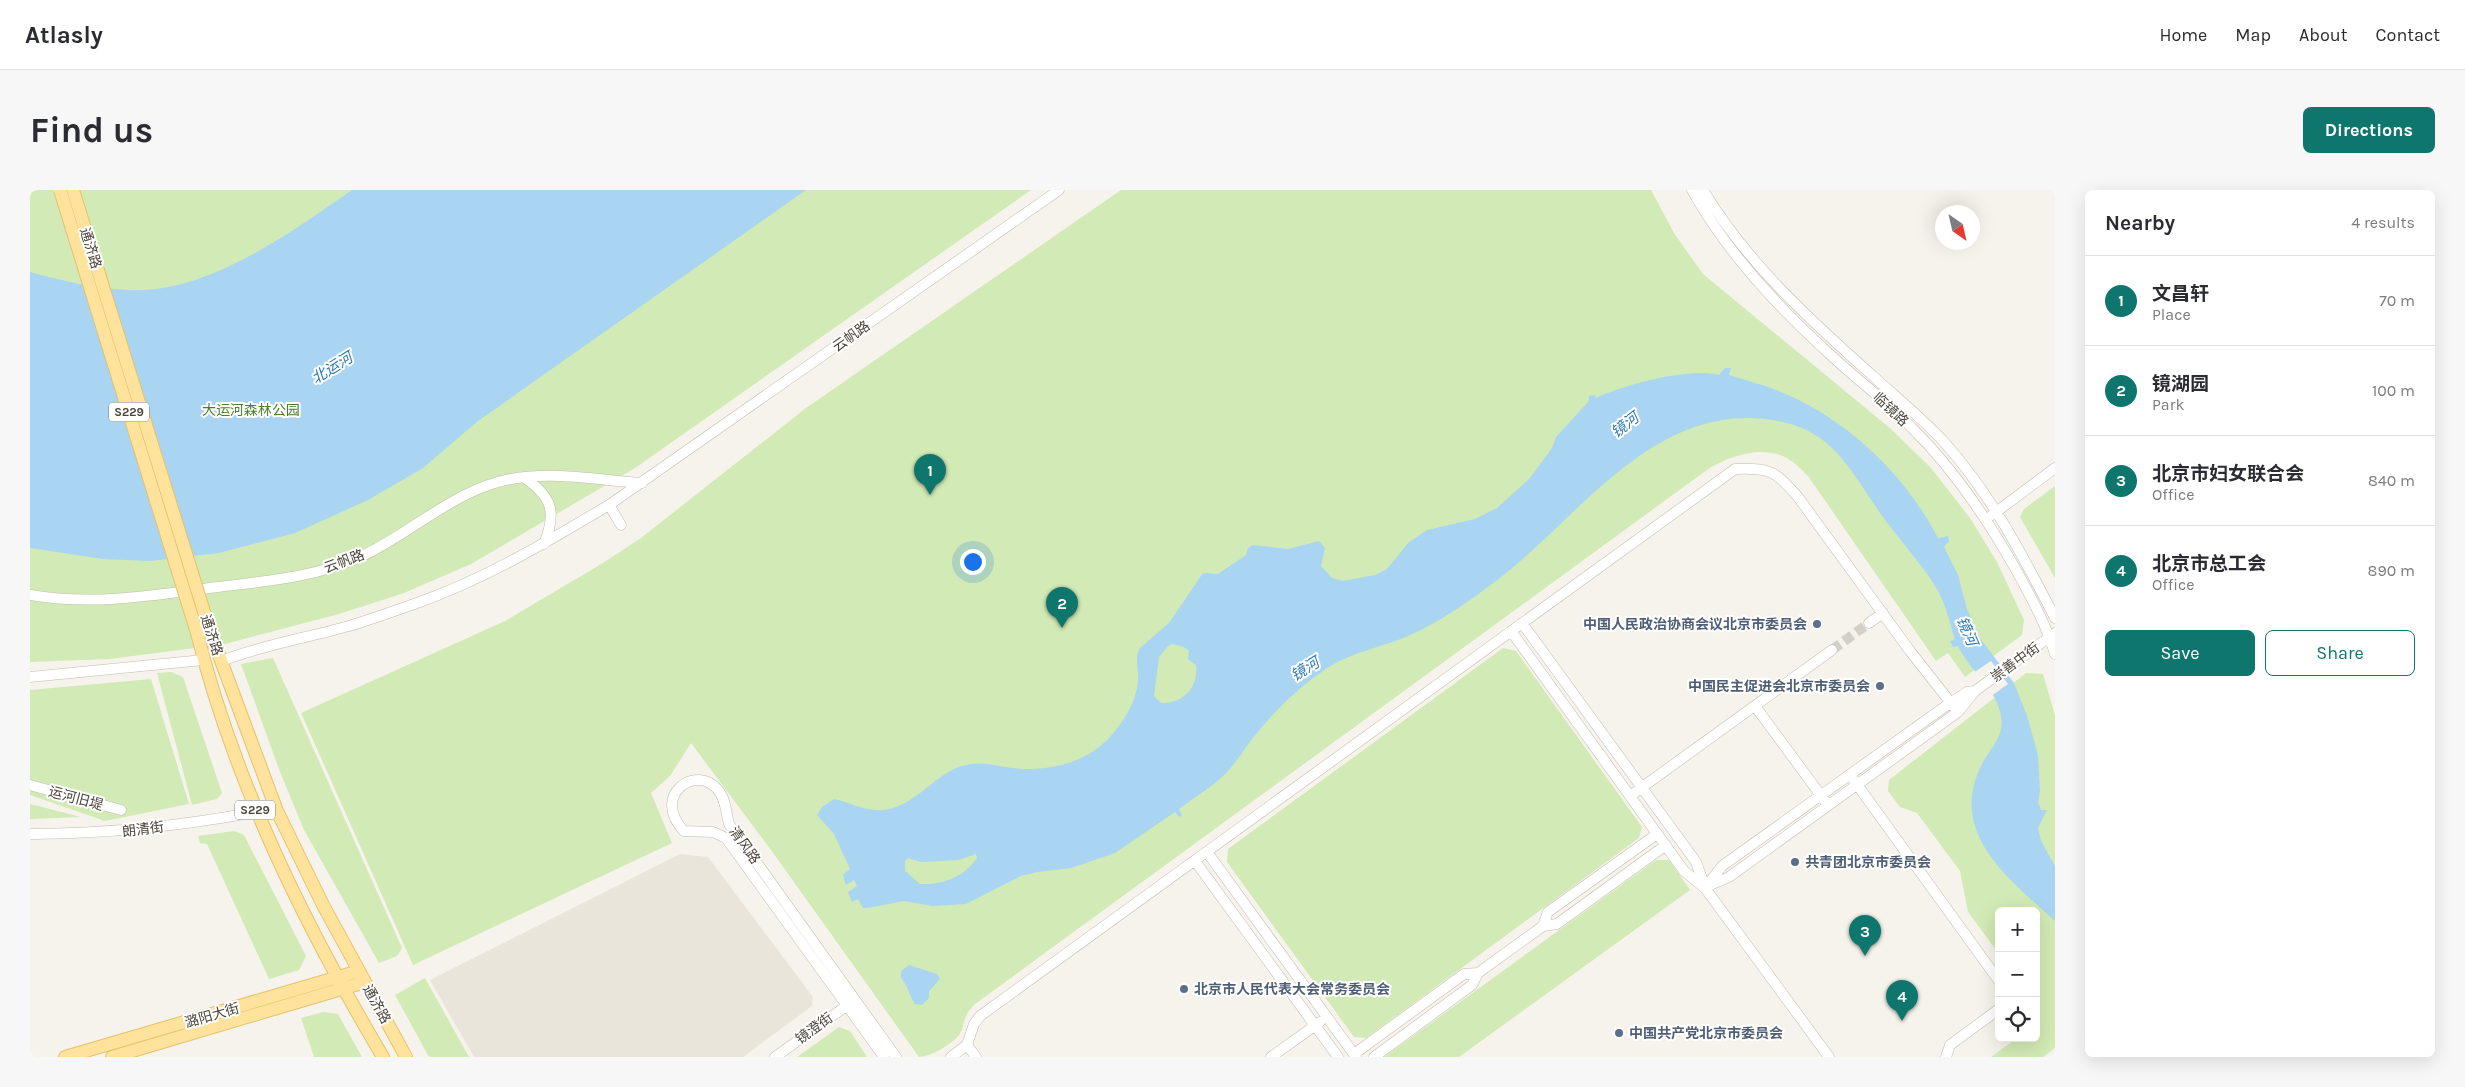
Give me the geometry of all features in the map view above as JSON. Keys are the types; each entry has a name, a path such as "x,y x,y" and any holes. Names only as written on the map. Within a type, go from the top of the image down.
{"main road":[{"name":"通济路","path":"60,190 197,633 218,710 256,812 340,983 383,1057"},
{"name":"通济路","path":"73,190 210,631 277,811 316,891 406,1057"},
{"name":"潞阳大街","path":"112,1057 362,976"},
{"name":"潞阳大街","path":"65,1057 340,983"}],"street":[{"name":"云帆路","path":"221,661 244,652 349,626 419,602 518,558 544,544 642,483 1060,190"},
{"name":"临镜路","path":"1692,190 1730,249 1748,272 1822,347 1912,428 1944,461 1987,518 2052,635 2055,654"},
{"name":"临镜路","path":"1704,190 1737,242 1764,272 1823,331 1928,426 1977,482 1997,510 2055,618"},
{"path":"951,1057 967,1045 974,1024 980,1016 1735,469 1759,468 1779,476 1798,497 1958,712"},
{"path":"1987,518 2055,468"},
{"name":"云帆路","path":"30,595 60,600 103,601 287,578 333,566 361,556 459,498 498,482 555,476 642,483"},
{"path":"525,478 542,490 550,504 549,531 544,544"},
{"path":"609,505 621,525"},
{"path":"1869,623 1883,613"},
{"path":"1522,623 1696,862 1705,888"},
{"path":"1512,631 1684,871 1705,888 1829,1057"},
{"name":"崇善中街","path":"1975,690 2052,635"},
{"path":"1630,796 1832,650"},
{"path":"30,677 203,660"},
{"path":"1705,888 1722,866 1950,703 1967,692 1975,690"},
{"path":"1705,888 1729,877 1958,712 1975,690"},
{"path":"1755,706 1828,805"},
{"path":"1850,775 1995,975"},
{"name":"清风路","path":"884,1057 851,1002 729,824 723,797 718,789 709,782 697,779 683,784 673,795 671,808 675,821 684,831 713,832 726,838 851,1002 896,1057"},
{"name":"运河旧堤","path":"30,785 121,810"},
{"name":"朗清街","path":"30,834 96,834 143,830 256,812"},
{"path":"1543,926 1548,912 1657,834"},
{"path":"1374,1057 1472,985 1478,973 1543,926 1557,924 1666,845"},
{"path":"1207,852 1355,1056 1464,974 1478,973"},
{"path":"1195,861 1338,1057"},
{"name":"镜澄街","path":"774,1057 851,1002"},
{"path":"1946,1057 1950,1045 1995,1012"},
{"path":"1271,1057 1327,1017"},
{"path":"967,1045 976,1057"}],"shaded area":[{"path":"680,854 708,857 813,997 812,1006 743,1057 474,1057 430,980"}],"green space":[{"name":"大运河森林公园","path":"30,190 1031,190 635,468 471,564 404,593 339,614 225,644 110,659 30,662"},
{"path":"1121,190 1651,190 1674,233 1703,274 1891,429 1931,468 1970,518 1997,562 2024,620 2022,635 1965,677 1948,653 1936,661 1808,476 1790,460 1778,454 1758,452 1738,455 1711,467 975,1004 968,1013 956,1039 929,1055 919,1057 771,850 691,743 670,776 651,793 672,843 413,965 301,713 505,621 603,563 641,538 806,408"},
{"path":"2055,486 2055,578 2020,517 2024,509"},
{"path":"1503,648 1516,651 1642,827 1639,838 1366,1038 1354,1037 1227,862 1228,849"},
{"path":"273,658 402,948 397,956 379,963 304,830 280,772 241,664"},
{"path":"171,672 183,677 222,793 217,799 192,805 157,673"},
{"path":"2026,673 2043,674 2055,715 2055,1048 2043,1057 1991,1057 2012,1042 2040,1042 2040,907 1995,907 1995,949 1968,912 1960,871 1917,813 1900,807 1888,791 1889,780"},
{"path":"151,679 189,804 105,821 30,795 30,690"},
{"path":"30,804 81,817 30,819"},
{"path":"234,831 244,835 306,956 299,970 269,979 207,844 200,843 198,836"},
{"path":"1656,860 1669,860 1690,890 1459,1057 1384,1057"},
{"path":"425,978 469,1057 429,1057 395,995"},
{"path":"323,1012 338,1014 362,1057 314,1057 301,1018"},
{"path":"839,1027 850,1031 867,1057 797,1057"}],"water":[{"name":"北运河","path":"352,190 806,190 478,421 423,468 368,500 295,533 219,553 150,561 103,559 30,548 30,272 78,284 127,290 157,289 187,283 217,272 246,258 274,242"},
{"name":"镜河","path":"1725,368 1731,368 1729,375 1776,390 1801,401 1825,415 1848,431 1890,470 1924,514 1938,538 1948,536 1949,541 1944,547 1958,575 1967,609 1979,637 2014,683 2027,716 2038,755 2040,791 2038,802 2041,810 2047,810 2038,828 2041,841 2055,866 2055,921 2004,873 1989,855 1979,835 1972,815 1973,792 1983,761 1995,744 2001,731 2001,716 1989,688 1958,646 1953,647 1950,641 1955,640 1946,609 1938,591 1849,467 1831,447 1816,435 1800,427 1765,419 1724,420 1686,430 1651,448 1618,472 1526,556 1465,604 1419,631 1337,662 1316,676 1269,718 1232,767 1219,780 1179,809 1182,815 1179,817 1175,812 1115,853 1071,868 1021,876 966,904 932,906 904,901 863,908 858,899 852,902 848,892 857,886 854,880 846,885 843,875 850,869 834,834 817,815 822,807 834,799 874,810 888,809 901,805 913,798 946,773 958,767 981,764 1039,769 1077,760 1100,746 1120,725 1135,697 1138,681 1137,660 1140,648 1169,623 1203,573 1218,574 1246,555 1248,548 1253,545 1288,549 1319,541 1325,548 1321,566 1332,578 1343,581 1375,575 1387,569 1408,543 1427,530 1475,519 1497,508 1530,478 1552,448 1556,437 1589,401 1589,396 1595,395 1596,398 1639,383 1674,375 1706,373 1719,375","holes":["1172,644 1184,647 1189,651 1188,659 1196,665 1195,680 1188,693 1183,697 1169,703 1161,703 1154,696 1159,657","976,854 977,858 972,865 959,875 937,883 920,884 905,871 905,861 908,858 921,862 959,860"]},
{"path":"909,965 937,974 940,979 929,991 929,998 922,1005 915,1004 901,978 901,971"}],"pier":[{"path":"1991,661 2008,684 1990,697 1973,673"}],"tunnel":[{"path":"1832,650 1869,623"}],"place":[{"name":"文昌轩","path":"930,495"},
{"name":"中国人民政治协商会议北京市委员会","path":"1817,624"},
{"name":"镜湖园","path":"1062,628"},
{"name":"中国民主促进会北京市委员会","path":"1880,686"},
{"name":"共青团北京市委员会","path":"1795,862"},
{"name":"北京市妇女联合会","path":"1865,956"},
{"name":"北京市人民代表大会常务委员会","path":"1184,989"},
{"name":"北京市总工会","path":"1902,1021"},
{"name":"中国共产党北京市委员会","path":"1619,1033"}]}
